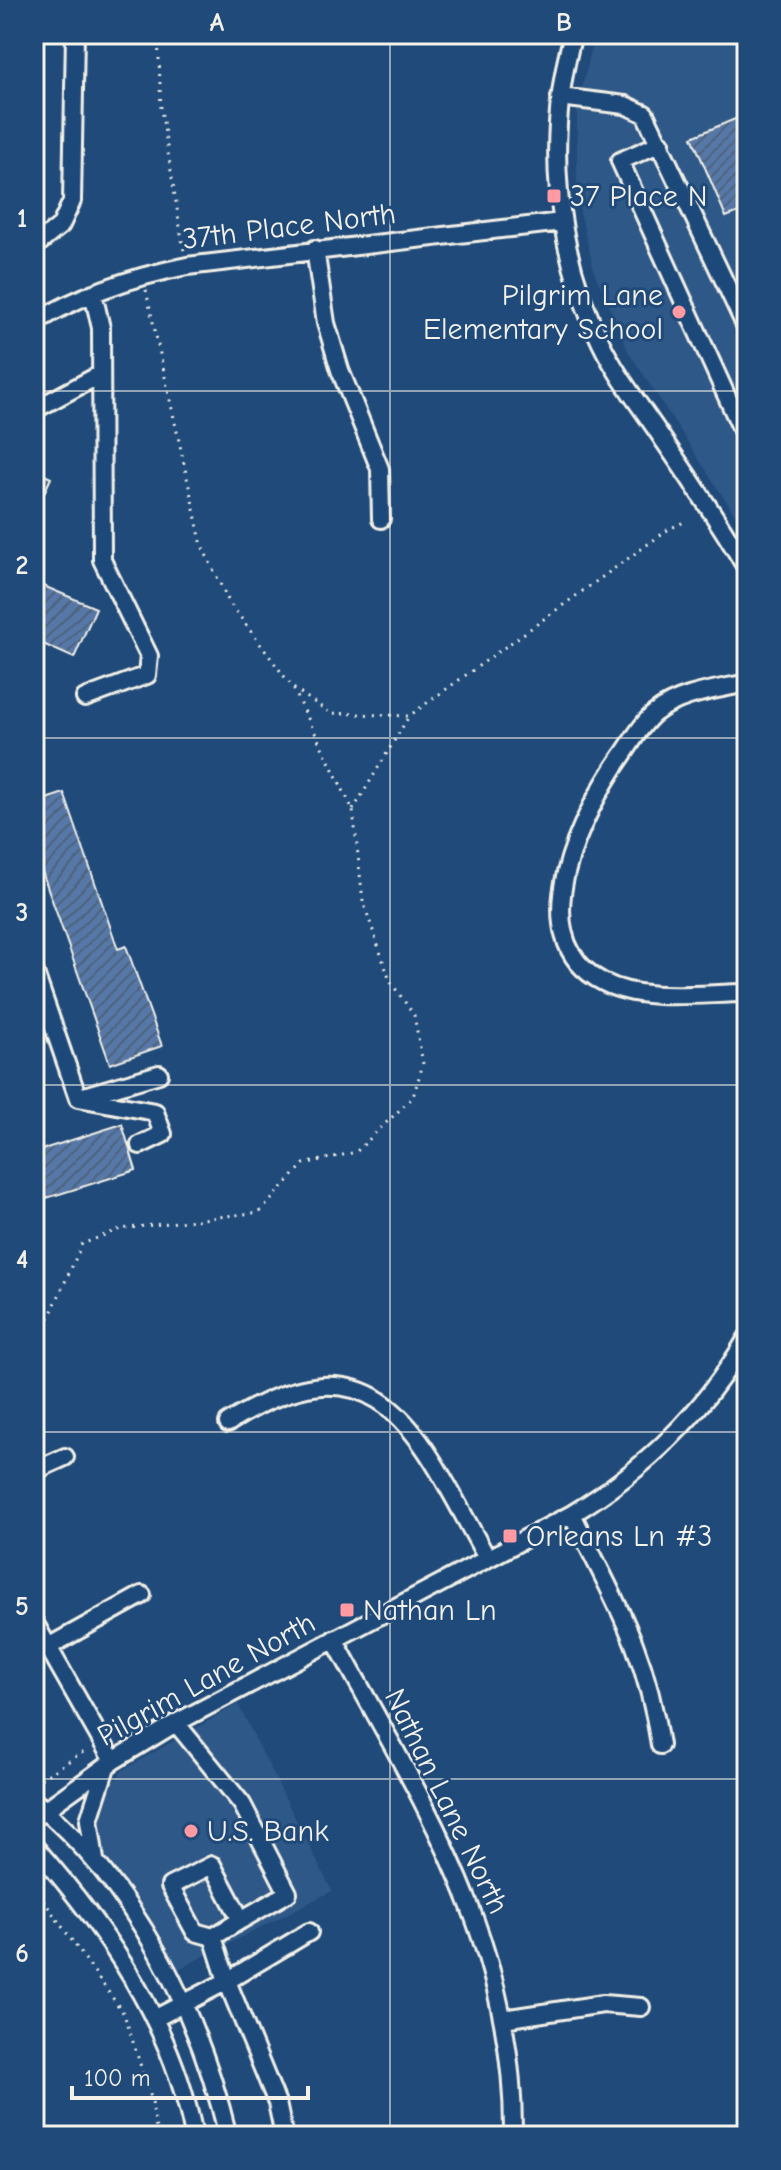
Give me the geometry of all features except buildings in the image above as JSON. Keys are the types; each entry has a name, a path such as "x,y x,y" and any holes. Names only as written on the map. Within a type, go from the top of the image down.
{"street":[{"path":"34,247 61,225 72,201 75,34"},
{"path":"573,34 560,97 556,150 562,222 581,298 602,345 747,569"},
{"path":"560,97 625,105 645,114 747,329"},
{"path":"661,143 620,161 747,441"},
{"name":"37th Place North","path":"34,323 93,293 143,275 187,266 562,222"},
{"path":"315,249 326,323 380,469 381,519"},
{"path":"85,698 147,675 149,656 102,560 101,328 93,293"},
{"path":"34,410 101,374"},
{"path":"747,683 673,702 645,724 585,814 572,844 562,911 564,932 572,951 583,968 600,981 640,993 747,993"},
{"path":"34,970 78,1098"},
{"path":"78,1098 159,1074"},
{"path":"78,1098 155,1112 163,1134 140,1145"},
{"name":"Pilgrim Lane North","path":"38,1809 176,1723 572,1514 618,1486 690,1420 742,1360 747,1338"},
{"path":"228,1423 264,1400 288,1390 340,1386 366,1394 390,1407 409,1425 487,1558"},
{"path":"34,1471 65,1457"},
{"path":"572,1514 630,1628 648,1680 660,1745"},
{"path":"48,1647 142,1595"},
{"path":"34,1622 102,1742 110,1764 89,1820 96,1866"},
{"name":"Nathan Lane North","path":"334,1639 462,1879 482,1932 510,2058 513,2136"},
{"path":"176,1723 242,1804 288,1893 213,1937 195,1932 170,1886 212,1865 241,1920"},
{"path":"38,1809 96,1866 150,1941 183,2003 205,2056 228,2136"},
{"path":"34,1846 107,1935 154,2019 194,2136"},
{"path":"154,2019 227,1981 309,1932"},
{"path":"213,1937 227,1981 277,2103 284,2136"},
{"path":"503,2019 603,2004 641,2007"}],"path":[{"path":"158,34 161,109 187,266"},
{"path":"34,1337 44,1329 82,1244 120,1229 260,1212 304,1164 356,1152 413,1097 423,1064 414,1015 390,981 363,901 353,810 293,688 229,602 202,546 143,275"},
{"path":"353,810 409,716 487,656 669,529 686,521"},
{"path":"293,688 330,713 409,716"},
{"path":"34,1773 42,1778 102,1742"},
{"path":"34,1887 124,2014 152,2101 157,2136"}],"shaded area":[{"name":"Pilgrim Lane Elementary School","path":"595,34 747,37 747,533 628,351 595,274 577,199 577,109"},
{"path":"238,1704 332,1891 177,1970 99,1849 95,1827 100,1799 123,1770"}],"place":[{"name":"37 Place N","path":"554,196"},
{"name":"Pilgrim Lane Elementary School","path":"679,312"},
{"name":"Orleans Ln #3","path":"510,1536"},
{"name":"Nathan Ln","path":"347,1610"},
{"name":"U.S. Bank","path":"191,1831"}]}
